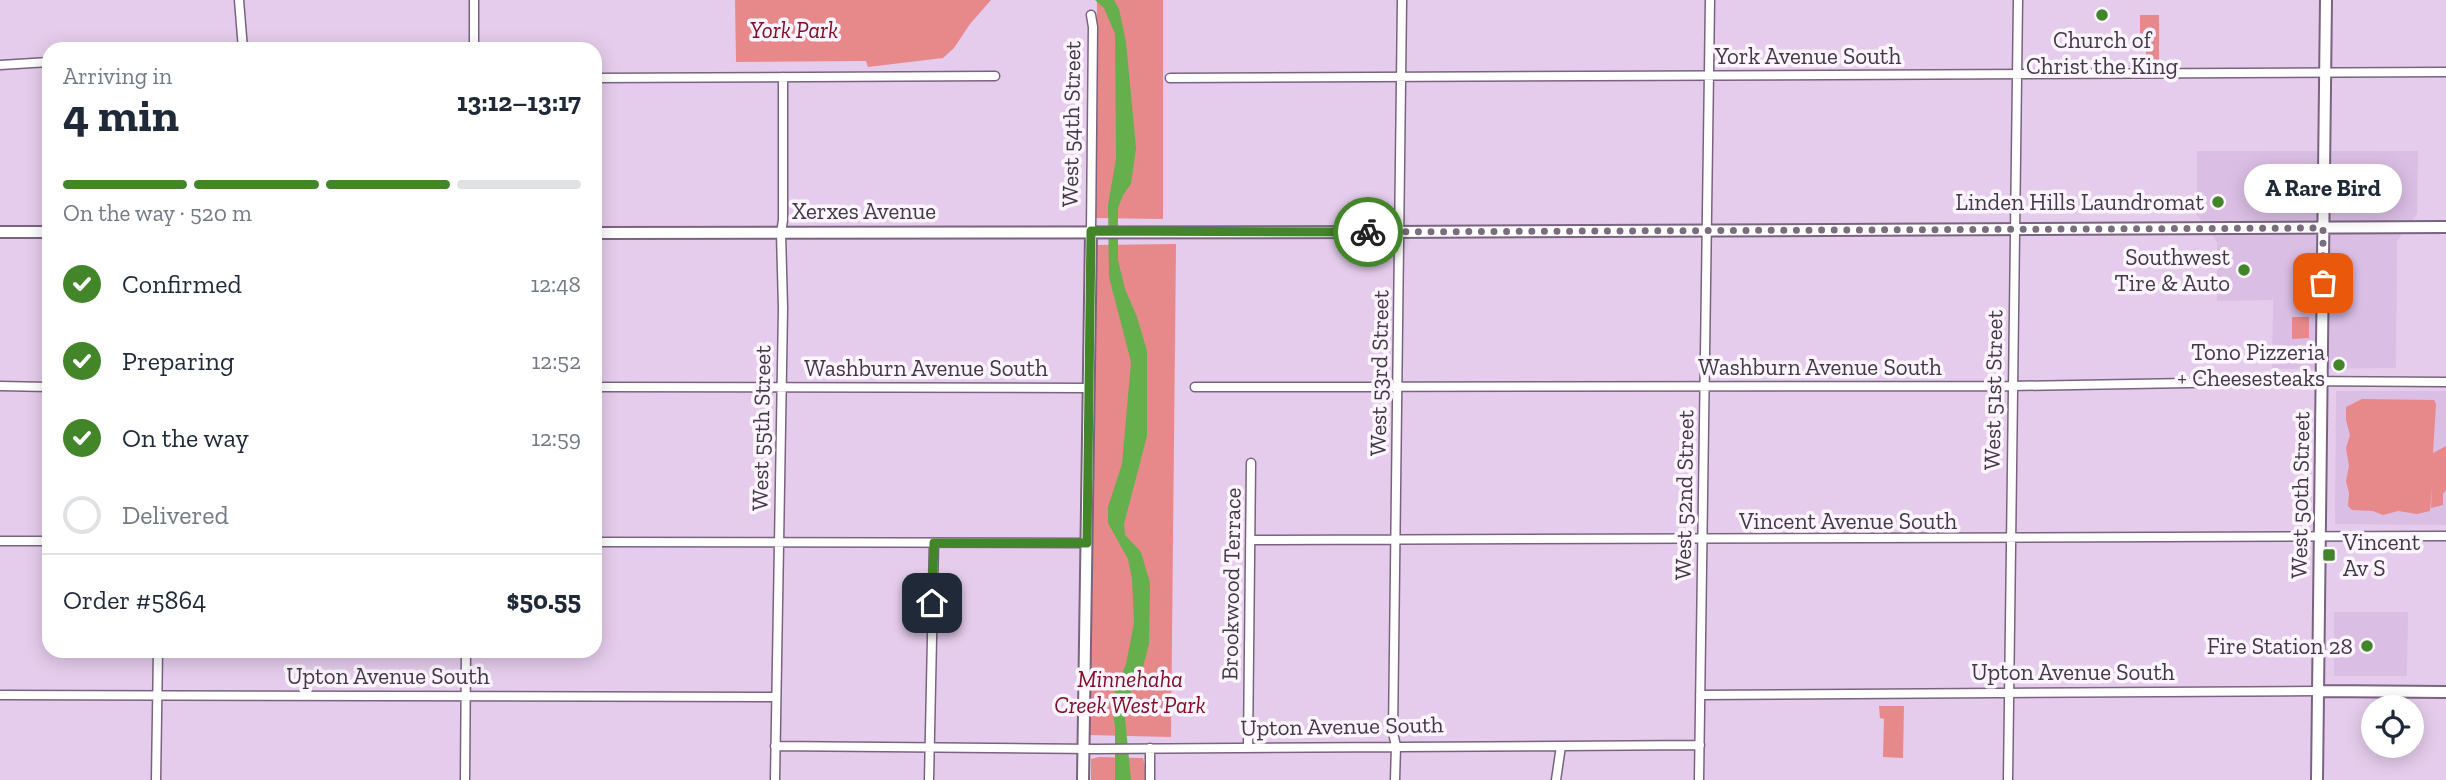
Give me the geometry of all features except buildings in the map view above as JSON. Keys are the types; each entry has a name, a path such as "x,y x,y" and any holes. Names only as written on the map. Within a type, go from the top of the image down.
{"street":[{"path":"239,0 242,42"},
{"path":"474,0 474,42"},
{"name":"West 53rd Street","path":"1395,780 1396,746 1393,733 1402,0"},
{"name":"West 52nd Street","path":"1699,780 1710,0"},
{"name":"West 51st Street","path":"2008,780 2018,0"},
{"name":"West 50th Street","path":"2317,780 2326,0"},
{"name":"West 54th Street","path":"1083,780 1091,231 1091,15"},
{"path":"0,65 42,62"},
{"name":"York Avenue South","path":"1170,78 2446,72"},
{"path":"602,78 995,76"},
{"name":"West 55th Street","path":"775,780 783,308 783,77"},
{"name":"Xerxes Avenue","path":"602,233 2446,227"},
{"path":"0,232 42,232"},
{"name":"Washburn Avenue South","path":"1195,387 2012,386 2446,382"},
{"path":"0,386 42,387"},
{"name":"Washburn Avenue South","path":"602,387 1089,388"},
{"name":"Brookwood Terrace","path":"1248,748 1251,463"},
{"name":"Vincent Avenue South","path":"1251,540 2446,536"},
{"path":"0,541 42,541"},
{"path":"602,542 1087,543"},
{"path":"929,780 934,543"},
{"path":"156,780 159,658"},
{"path":"465,780 466,658"},
{"name":"Upton Avenue South","path":"1700,695 2446,692"},
{"name":"Upton Avenue South","path":"0,695 775,697"},
{"name":"Upton Avenue South","path":"775,746 1248,748 1700,745"},
{"path":"1556,780 1561,746"},
{"path":"1150,748 1150,780"}],"shaded area":[{"path":"1095,0 1114,0 1119,9 1126,42 1136,148 1131,184 1118,208 1118,260 1125,289 1147,351 1147,436 1124,524 1125,535 1141,552 1150,583 1149,644 1143,667 1124,707 1131,780 1115,780 1115,726 1111,702 1126,664 1134,623 1132,579 1128,559 1108,523 1108,507 1122,464 1131,362 1109,277 1108,205 1116,159 1115,34 1104,8"},
{"path":"2197,151 2418,151 2417,214 2397,241 2396,368 2272,369 2273,300 2217,301 2217,242 2197,215"},
{"path":"2336,391 2446,391 2446,525 2335,524"},
{"path":"2334,612 2408,612 2407,676 2334,676"}],"green space":[{"name":"York Park","path":"735,0 991,0 943,58 868,67 866,61 736,62"},
{"path":"1097,0 1163,0 1163,219 1095,218"},
{"path":"2140,15 2159,15 2159,60 2146,60 2146,34 2140,33"},
{"name":"Minnehaha Creek West Park","path":"1176,244 1171,737 1088,735 1095,245"},
{"path":"2292,317 2309,317 2309,338 2292,339"},
{"path":"2362,399 2434,400 2433,453 2446,446 2446,490 2443,494 2443,505 2431,508 2432,487 2430,511 2417,514 2398,511 2383,515 2373,511 2352,510 2348,506 2346,481 2349,466 2346,448 2350,435 2346,407"},
{"path":"1879,706 1904,706 1903,758 1883,757 1884,719 1880,718"},
{"name":"Minnehaha Creek West Park","path":"1143,758 1149,780 1091,780 1091,759"}],"way so far":[{"path":"1368,232 2323,228 2323,283"}],"place":[{"name":"Church of Christ the King","path":"2102,15"},
{"name":"Linden Hills Laundromat","path":"2218,202"},
{"name":"Southwest Tire & Auto","path":"2244,270"},
{"name":"A Rare Bird","path":"2323,283"},
{"name":"Tono Pizzeria + Cheesesteaks","path":"2339,365"},
{"name":"Vincent Av S","path":"2329,555"},
{"name":"Fire Station 28","path":"2367,646"}],"route":[{"path":"932,603 934,543 1087,543 1091,231 1368,232"}]}
